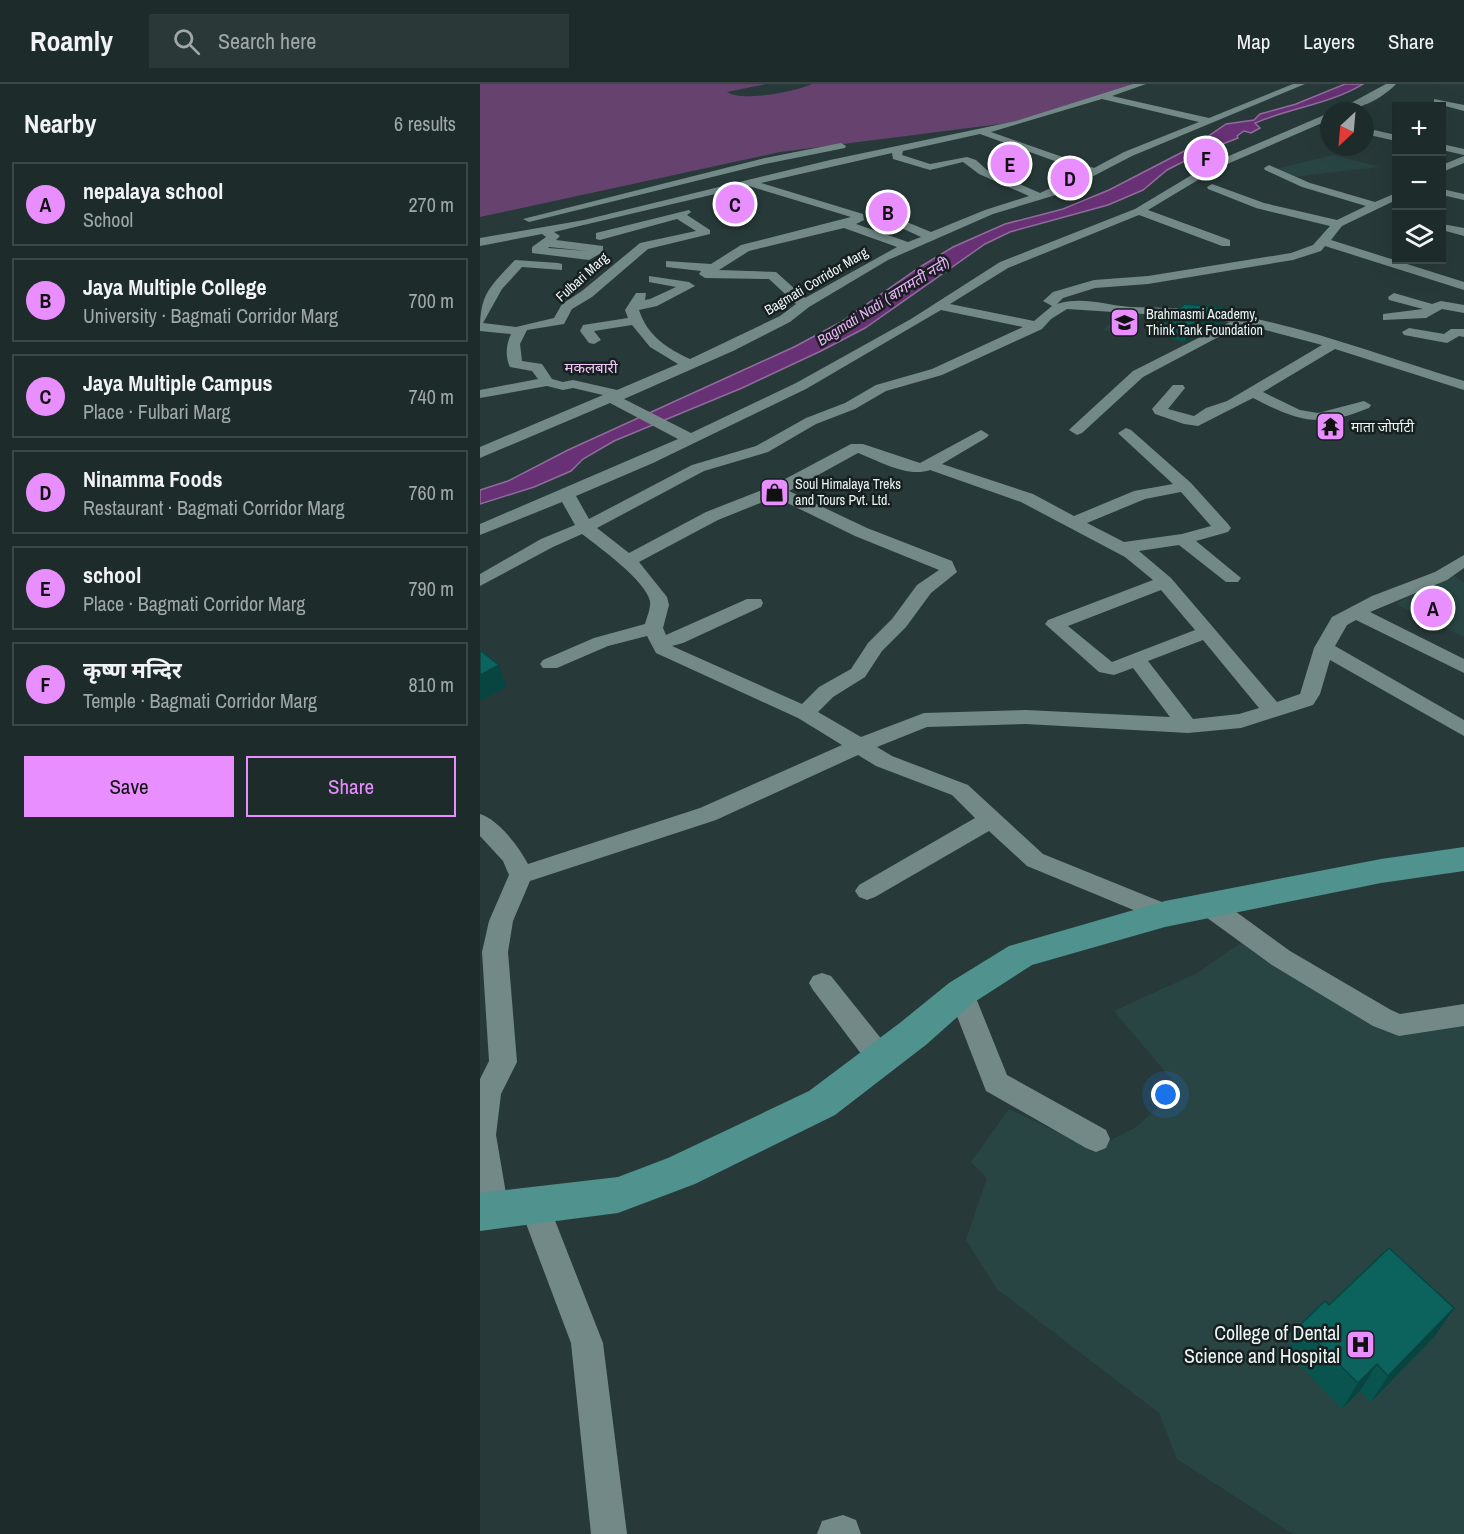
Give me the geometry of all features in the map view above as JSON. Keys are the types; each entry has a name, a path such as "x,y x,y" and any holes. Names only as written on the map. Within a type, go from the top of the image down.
{"main road":[{"path":"487,1212 618,1196 681,1171 822,1103 881,1059 961,993 1021,955 1165,914 1381,871 1464,859"}],"street":[{"path":"480,242 545,237 898,148 982,131 1105,98 1142,84"},
{"name":"Bagmati Corridor Marg","path":"480,453 692,366 785,319 804,304 884,257 989,212 1067,187 1094,171 1301,84"},
{"path":"1360,102 1380,93 1392,84"},
{"path":"1105,98 1209,121"},
{"path":"1437,101 1464,108"},
{"path":"480,530 567,495 841,366 1004,265 1139,211 1214,166 1320,120"},
{"path":"982,131 1028,147 1064,164 1094,171"},
{"path":"874,141 944,132"},
{"path":"1374,133 1392,137"},
{"path":"512,223 765,161 850,144"},
{"path":"898,148 897,157 930,168 939,169 963,159 972,162 982,172 1040,197"},
{"path":"1446,148 1464,152"},
{"path":"1446,167 1464,159"},
{"path":"1269,168 1306,185 1387,213"},
{"path":"600,236 678,215 751,184 851,213 860,218 845,224 745,249 711,268 705,274 772,275 804,304"},
{"path":"1212,188 1260,206 1338,224"},
{"path":"1446,193 1464,197"},
{"path":"1392,198 1338,224 1317,248 1281,260 1074,288 1050,301 1121,310 1186,311 1240,320 1332,345 1464,386"},
{"path":"1139,211 1226,243"},
{"name":"Fulbari Marg","path":"519,331 527,325 559,321 567,307 587,294 644,246 706,232 678,215"},
{"path":"888,218 932,237"},
{"path":"845,224 909,246"},
{"path":"1446,228 1464,232"},
{"path":"480,320 496,288 519,263 536,250 545,237"},
{"path":"536,250 589,256 599,249 545,237"},
{"path":"1323,242 1464,286"},
{"path":"519,263 571,268"},
{"path":"670,264 711,268"},
{"path":"653,279 689,286 652,303 639,300 632,310 634,321 651,343 692,366"},
{"path":"1394,297 1433,308"},
{"path":"480,581 572,531 585,528 698,468 762,449 811,421 850,406 881,388 937,372 1037,326 1047,312 1063,304"},
{"path":"1388,317 1426,314 1441,305 1464,309"},
{"path":"939,306 1037,326"},
{"path":"1077,430 1138,374 1230,328 1240,320"},
{"path":"594,340 587,332 588,328 634,321"},
{"path":"480,327 519,331 513,344 515,364 537,368 547,382"},
{"path":"1409,332 1447,339 1456,332 1464,333"},
{"path":"1178,388 1160,411 1190,421 1198,421 1211,411 1232,404 1252,393 1332,345"},
{"path":"480,394 547,382 563,386 573,384 616,397 631,408 690,439"},
{"path":"1252,393 1311,419 1335,417 1364,405"},
{"path":"1121,548 1183,539 1222,528 1185,486 1126,433"},
{"path":"628,561 712,516 776,491 857,447 907,466 923,468 981,435"},
{"path":"930,465 1027,498 1121,548 1155,572 1272,710"},
{"path":"1072,522 1140,495 1185,486"},
{"path":"776,491 861,532 946,565 948,572 924,589 899,623 875,647 858,673 826,692 805,713"},
{"path":"567,495 585,528 628,561 658,597 660,605 656,635 663,650 805,713 862,745 884,761 960,790 1035,860 1165,914"},
{"path":"1183,539 1232,578"},
{"path":"520,875 566,863 708,813 924,720 960,717 1026,717 1188,726 1241,721 1306,700 1330,633 1339,621 1379,600 1441,576 1464,560"},
{"path":"1165,582 1055,624 1106,668 1114,669 1207,632"},
{"path":"550,664 601,642 656,635 676,639 754,603"},
{"path":"1358,613 1464,667"},
{"path":"1324,648 1464,729"},
{"path":"1136,659 1188,726"},
{"path":"867,891 991,819"},
{"path":"480,822 512,856 520,875 501,921 495,952 503,1062 487,1093 482,1135 487,1212"},
{"path":"1208,905 1281,958 1383,1018 1399,1025 1464,1015"},
{"path":"822,983 881,1059"},
{"path":"961,993 996,1083 1096,1139"},
{"path":"534,1205 586,1343 609,1534"}],"shaded area":[{"path":"480,84 766,84 727,92 735,95 756,96 781,93 812,84 1138,84 1016,122 780,152 480,217"},
{"path":"1330,156 1379,167 1293,177 1275,169"},
{"name":"Brahmasmi Academy, Think Tank Foundation","path":"1122,312 1146,313 1126,334 1103,330"},
{"path":"1450,574 1464,582 1464,637 1396,604"},
{"path":"1245,940 1395,1032 1464,1025 1464,1534 1293,1534 1177,1459 1159,1413 997,1289 966,1240 987,1178 971,1162 1009,1109 1093,1149 1135,1128 1179,1088 1114,1011 1197,973"}],"water":[{"name":"Bagmati Nadi (बागमती नदी)","path":"1345,84 1363,84 1324,101 1255,123 1260,128 1251,133 1244,131 1237,136 1238,138 1202,152 1167,170 1143,190 1108,205 1010,232 985,244 865,328 821,351 742,388 614,441 583,459 571,471 534,487 480,504 480,490 508,481 568,450 794,347 841,322 953,247 1005,224 1063,209 1109,190 1194,146 1226,124 1254,120 1260,114 1296,104"}],"building":[{"path":"1185,304 1225,308 1187,327 1163,321"},
{"path":"480,650 499,665 480,675"},
{"name":"College of Dental Science and Hospital","path":"1389,1248 1454,1308 1388,1376 1377,1364 1358,1383 1300,1325 1325,1301 1329,1305"}],"place":[{"name":"कृष्ण मन्दिर","path":"1206,158"},
{"name":"school","path":"1010,164"},
{"name":"Ninamma Foods","path":"1070,178"},
{"name":"Jaya Multiple Campus","path":"735,204"},
{"name":"Jaya Multiple College","path":"888,212"},
{"name":"Brahmasmi Academy, Think Tank Foundation","path":"1125,322"},
{"name":"माता जोर्पाटी","path":"1330,427"},
{"name":"Soul Himalaya Treks and Tours Pvt. Ltd.","path":"774,492"},
{"name":"nepalaya school","path":"1433,608"},
{"name":"College of Dental Science and Hospital","path":"1361,1344"}],"district":[{"name":"मकलबारी","path":"591,367"}]}
